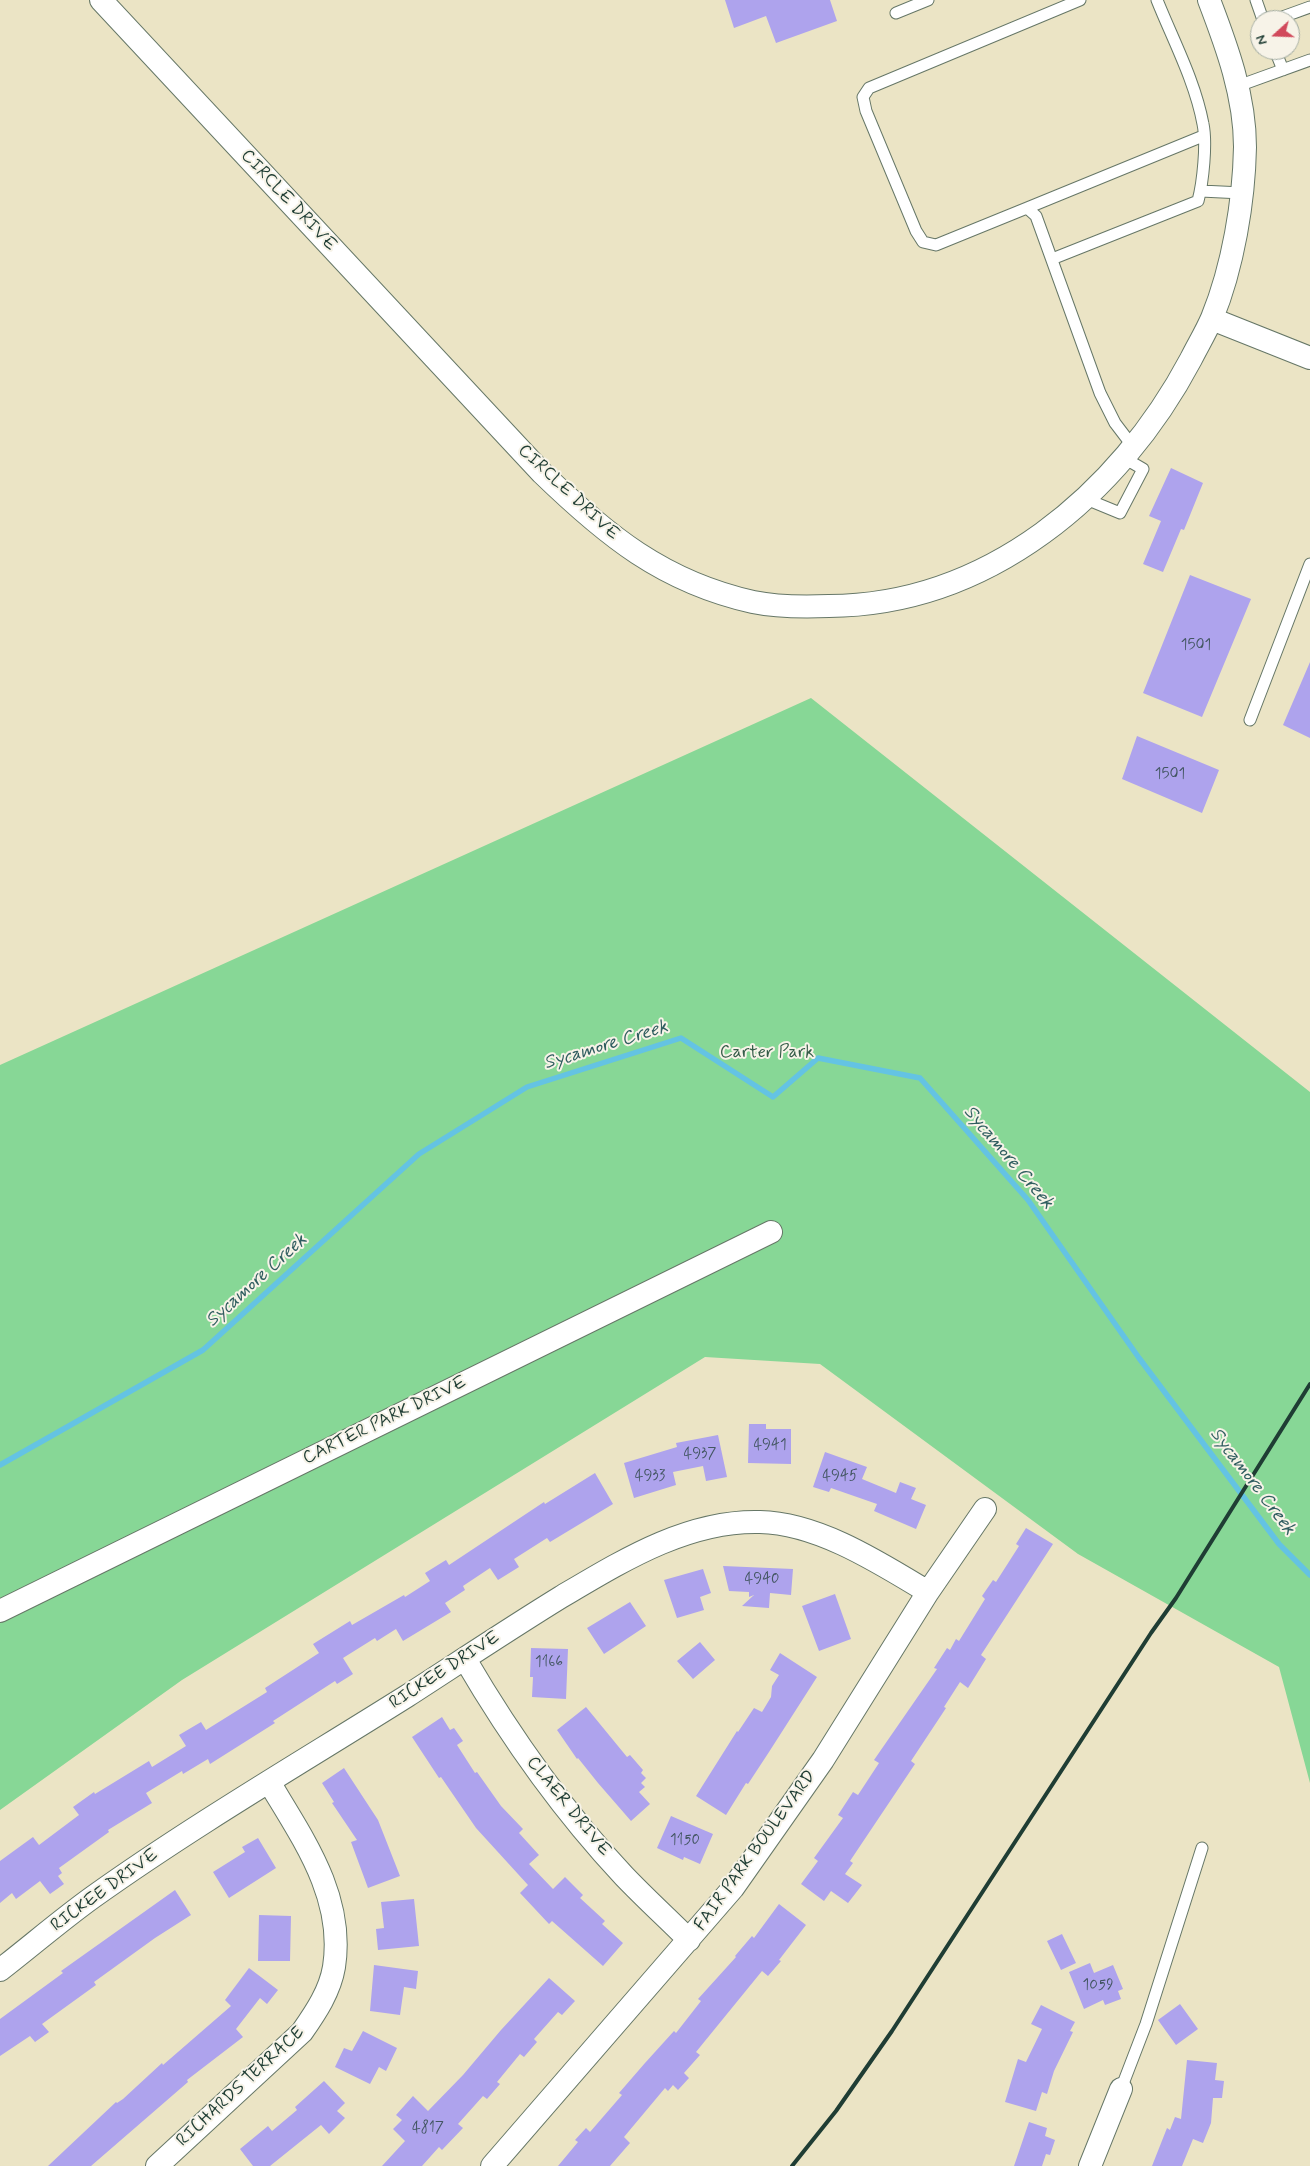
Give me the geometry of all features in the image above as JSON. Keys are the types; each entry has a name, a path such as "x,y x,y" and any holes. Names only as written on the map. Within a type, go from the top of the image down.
{"street":[{"name":"CIRCLE DRIVE","path":"101,0 542,473 583,512 620,542 670,573 713,591 755,603 801,606 850,606 902,599 950,584 998,562 1045,532 1086,499 1129,453 1173,393 1212,319 1223,286 1241,208 1245,144 1238,86 1223,36 1209,0"},
{"path":"1212,319 1310,358"},
{"name":"CARTER PARK DRIVE","path":"0,1611 771,1232"},
{"name":"FAIR PARK BOULEVARD","path":"492,2166 733,1888 823,1760 928,1592 985,1509"},
{"name":"RICKEE DRIVE","path":"0,1970 100,1893 168,1846 531,1615 623,1560 681,1535 725,1524 762,1522 794,1527 861,1552 928,1592"},
{"name":"CLAER DRIVE","path":"464,1659 496,1714 562,1803 624,1875 689,1940"},
{"name":"RICHARDS TERRACE","path":"157,2166 302,2032 317,2011 332,1975 335,1936 331,1906 324,1878 309,1847 270,1782"},
{"path":"1090,2166 1120,2089"}],"lane":[{"path":"896,13 928,0"},
{"path":"1080,0 869,88 863,97 866,111 900,193 923,242 936,245 1204,136"},
{"path":"1052,260 1198,201 1201,191 1204,125 1191,83 1157,0"},
{"path":"1279,60 1283,70"},
{"path":"1238,86 1310,60"},
{"path":"1201,191 1242,193"},
{"path":"1027,208 1036,216 1100,393 1129,453 1143,469 1120,513 1086,499"},
{"path":"1250,720 1310,564"},
{"path":"1120,2089 1146,2024 1202,1848"}],"green space":[{"name":"Carter Park","path":"811,698 1310,1092 1310,1783 1279,1667 1078,1554 820,1364 705,1357 182,1680 0,1810 0,1065"}],"building":[{"path":"725,0 830,0 837,21 776,43 766,16 734,28"},
{"path":"1171,468 1203,483 1184,530 1181,529 1163,572 1143,564 1161,521 1149,516"},
{"path":"1190,575 1251,599 1202,717 1143,693"},
{"path":"1310,662 1310,738 1283,725"},
{"path":"1137,736 1219,770 1202,813 1122,779"},
{"path":"749,1424 766,1424 766,1429 791,1429 791,1464 748,1463"},
{"path":"718,1435 727,1477 706,1481 703,1466 673,1472 676,1485 634,1498 624,1463 677,1447 676,1443"},
{"path":"825,1452 867,1467 862,1479 896,1493 900,1482 916,1488 911,1499 926,1505 916,1529 874,1511 877,1504 831,1488 829,1492 813,1487"},
{"path":"595,1473 613,1504 550,1542 547,1538 514,1559 519,1567 498,1580 490,1568 463,1586 465,1590 445,1603 451,1612 403,1641 396,1629 377,1641 375,1638 343,1658 353,1674 337,1684 335,1681 273,1721 275,1723 210,1764 208,1759 183,1774 182,1771 146,1793 152,1803 108,1830 109,1832 59,1868 62,1873 58,1876 64,1884 50,1894 40,1881 16,1899 12,1893 0,1903 0,1861 33,1837 39,1845 79,1815 73,1807 94,1792 95,1794 149,1761 152,1767 186,1746 179,1735 201,1722 206,1730 267,1692 265,1688 319,1653 313,1644 350,1621 352,1625 404,1595 405,1597 430,1581 425,1573 446,1560 449,1565 544,1502 545,1504"},
{"path":"1026,1528 1053,1544 981,1655 986,1659 968,1688 960,1682 944,1707 946,1708 911,1761 915,1764 850,1861 853,1863 845,1874 862,1885 848,1903 831,1891 824,1901 801,1884 818,1861 814,1858 843,1818 838,1815 853,1792 858,1795 879,1763 874,1760 937,1669 934,1668 947,1648 950,1650 956,1639 959,1641 985,1599 982,1596 993,1580 996,1582 1019,1546 1016,1544"},
{"path":"723,1566 793,1569 791,1595 770,1593 769,1608 742,1606 754,1595 749,1597 749,1592 729,1591"},
{"path":"703,1569 711,1593 700,1597 704,1610 677,1618 664,1580"},
{"path":"835,1594 851,1639 819,1651 802,1606"},
{"path":"630,1602 646,1626 604,1654 587,1628"},
{"path":"700,1642 715,1660 693,1679 677,1661"},
{"path":"531,1648 568,1649 566,1699 532,1697 533,1677 530,1677"},
{"path":"780,1653 817,1677 726,1815 696,1796 737,1731 754,1708 762,1712 771,1697 772,1686 779,1675 770,1670"},
{"path":"586,1707 627,1757 630,1755 643,1770 641,1773 646,1778 641,1783 645,1787 639,1792 650,1804 631,1821 577,1759 557,1730"},
{"path":"442,1717 450,1730 454,1728 463,1741 457,1745 475,1773 477,1772 501,1806 523,1829 519,1833 539,1855 529,1864 553,1889 565,1877 583,1895 580,1898 605,1921 602,1924 623,1943 603,1966 552,1921 549,1924 520,1893 528,1885 476,1828 441,1777 439,1778 412,1737"},
{"path":"344,1768 378,1820 400,1876 368,1888 351,1842 357,1840 332,1803 334,1802 322,1783"},
{"path":"671,1816 713,1834 700,1864 684,1857 683,1860 657,1848"},
{"path":"258,1838 276,1868 229,1898 213,1872 245,1852 242,1847"},
{"path":"175,1890 191,1915 155,1938 94,1982 96,1985 42,2024 49,2032 35,2042 30,2036 0,2056 0,2019 63,1973 61,1971"},
{"path":"414,1899 419,1946 378,1950 376,1929 384,1928 381,1902"},
{"path":"779,1904 806,1925 779,1960 781,1961 768,1976 762,1971 696,2052 700,2055 684,2073 689,2078 678,2090 673,2085 668,2091 665,2088 624,2137 630,2143 610,2166 558,2166 578,2142 575,2140 586,2128 590,2132 622,2095 619,2093 645,2063 674,2031 676,2033 701,2001 698,1999 736,1957 752,1936 754,1938"},
{"path":"259,1915 291,1916 290,1961 258,1961"},
{"path":"1062,1934 1076,1963 1061,1970 1047,1941"},
{"path":"1090,1963 1094,1973 1113,1965 1123,1989 1118,1991 1121,1999 1105,2005 1103,2000 1084,2009 1069,1972"},
{"path":"374,1965 418,1971 416,1989 404,1987 400,2015 370,2011"},
{"path":"249,1968 278,1990 267,2004 260,1998 236,2029 243,2037 187,2080 188,2082 91,2166 48,2166 116,2102 123,2099 162,2063 163,2065 231,2006 225,2000"},
{"path":"549,1978 575,2001 562,2015 558,2012 534,2039 537,2042 524,2057 520,2054 497,2082 500,2084 487,2099 483,2096 458,2124 463,2128 442,2150 439,2147 422,2166 382,2166 405,2141 393,2129 402,2120 396,2115 413,2096 428,2111 463,2075"},
{"path":"1180,2004 1198,2029 1176,2045 1158,2020"},
{"path":"1041,2005 1075,2022 1070,2031 1073,2032 1054,2071 1047,2094 1042,2092 1036,2111 1005,2102 1018,2059 1026,2062 1042,2029 1031,2024"},
{"path":"363,2031 397,2048 386,2071 379,2067 370,2084 335,2067 344,2048 352,2051"},
{"path":"1187,2060 1217,2063 1215,2080 1224,2081 1222,2098 1213,2098 1211,2123 1203,2143 1193,2139 1182,2166 1152,2166 1167,2128 1170,2130 1175,2117 1181,2119"},
{"path":"324,2081 345,2103 337,2111 345,2118 329,2134 321,2125 270,2166 253,2166 240,2149 268,2126 272,2131 297,2110 295,2107"},
{"path":"1029,2122 1047,2128 1045,2136 1055,2140 1050,2155 1046,2154 1042,2166 1014,2166"}],"waterway":[{"name":"Sycamore Creek","path":"0,1465 203,1350 419,1154 527,1087 681,1038 773,1097 818,1058 920,1078 1028,1200 1139,1358 1279,1544 1310,1575"}],"railway":[{"path":"792,2166 836,2111 892,2031 1151,1633 1176,1598 1310,1384"}]}
